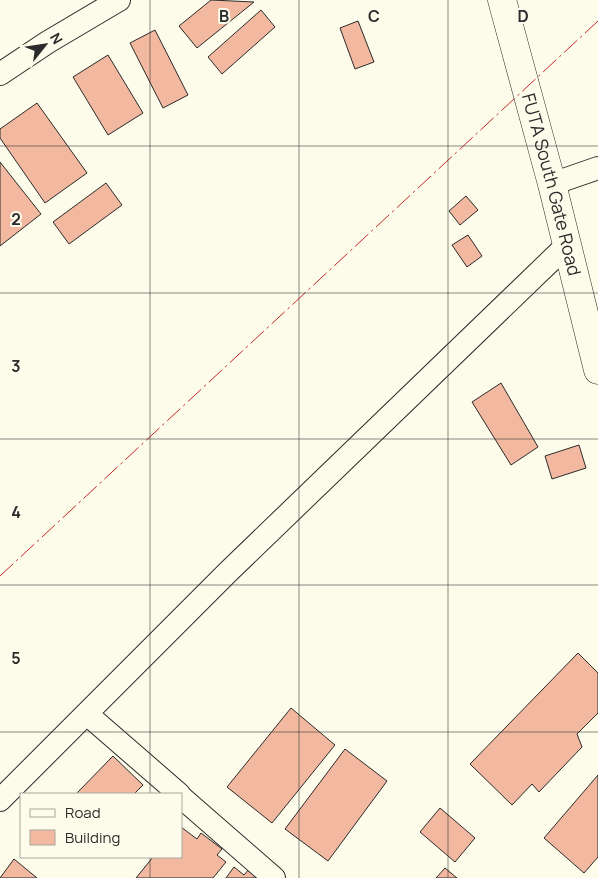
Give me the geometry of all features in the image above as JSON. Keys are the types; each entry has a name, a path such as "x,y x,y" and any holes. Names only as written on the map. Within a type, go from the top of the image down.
{"main road":[{"name":"FUTA South Gate Road","path":"502,0 552,184 598,370"}],"street":[{"path":"0,74 56,37 118,0"},
{"path":"552,184 598,168"},
{"path":"0,800 88,715 229,571 566,246"},
{"path":"88,715 178,793"},
{"path":"182,797 274,878"}],"building":[{"path":"211,0 254,2 197,48 179,26"},
{"path":"261,10 275,27 222,74 208,57"},
{"path":"358,21 374,62 355,69 340,28"},
{"path":"155,30 188,95 163,108 130,43"},
{"path":"108,55 143,113 108,135 73,77"},
{"path":"37,103 87,173 45,203 0,138 0,129"},
{"path":"0,162 41,214 0,246"},
{"path":"106,183 122,205 69,244 53,222"},
{"path":"466,196 478,210 460,225 449,211"},
{"path":"468,235 482,256 467,267 452,245"},
{"path":"501,383 538,447 511,465 472,402"},
{"path":"579,445 586,468 552,479 545,456"},
{"path":"578,653 598,673 598,713 577,734 582,747 539,792 532,784 512,805 470,764"},
{"path":"291,708 335,745 272,823 227,787"},
{"path":"345,749 387,781 328,861 285,829"},
{"path":"113,756 143,785 135,793 77,793"},
{"path":"598,775 598,857 584,873 544,838"},
{"path":"440,808 475,838 455,862 420,832"},
{"path":"182,828 197,839 201,833 222,849 217,855 226,862 213,878 136,878 152,858 182,858"},
{"path":"14,859 37,878 0,878"},
{"path":"234,867 244,875 249,869 261,878 226,878"},
{"path":"445,868 457,878 436,878"}],"power":[{"path":"0,576 598,21"}]}
